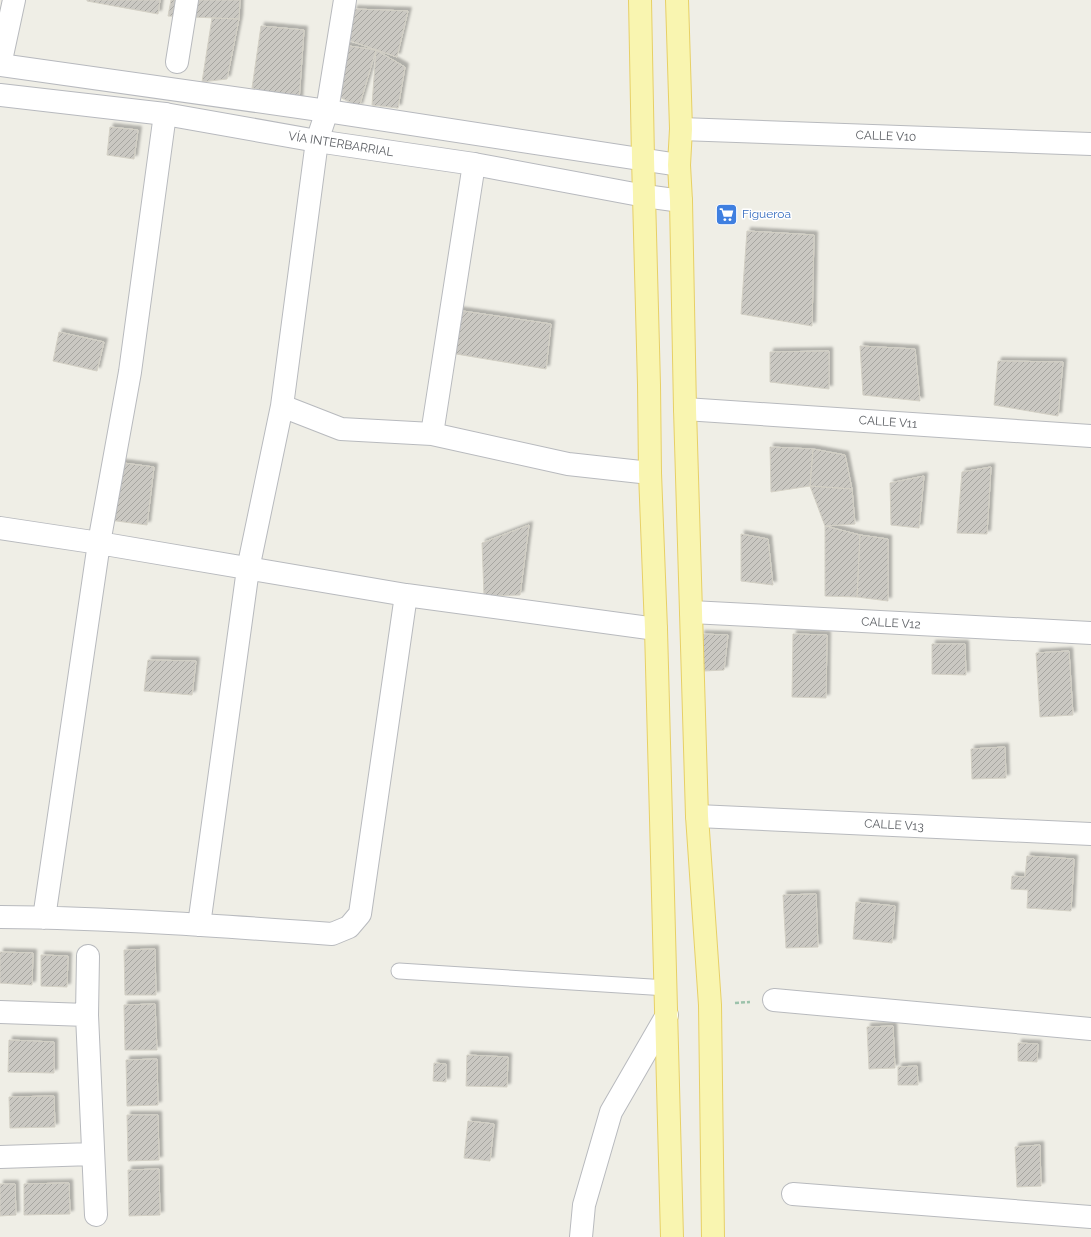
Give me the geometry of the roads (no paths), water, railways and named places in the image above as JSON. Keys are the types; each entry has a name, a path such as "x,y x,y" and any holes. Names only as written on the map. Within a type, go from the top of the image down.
{"main road":[{"path":"640,0 650,473 656,629 672,1237"},
{"path":"677,0 681,129 678,165 681,201 685,409 697,816 710,1005 713,1237"}],"street":[{"path":"14,0 0,65 327,110 643,158 678,165"},
{"path":"177,62 187,0"},
{"path":"199,925 248,569 282,406 317,141 327,110 345,0"},
{"name":"VÍA INTERBARRIAL","path":"0,95 165,114 317,141 474,164 645,196 681,201"},
{"path":"44,918 99,543 130,372 165,114"},
{"name":"CALLE V10","path":"681,129 1091,144"},
{"path":"432,434 474,164"},
{"path":"282,406 341,428 432,434 568,464 650,473"},
{"name":"CALLE V11","path":"685,409 1091,436"},
{"path":"0,528 99,543 406,595 656,629"},
{"path":"0,917 199,925 332,934 349,927 360,914 406,595"},
{"name":"CALLE V12","path":"691,612 1091,633"},
{"name":"CALLE V13","path":"697,816 1091,834"},
{"path":"88,956 87,1015 96,1215"},
{"path":"774,1000 1091,1029"},
{"path":"0,1012 87,1015"},
{"path":"581,1237 584,1205 611,1112 667,1015"},
{"path":"0,1157 93,1154"},
{"path":"793,1194 1091,1217"}],"lane":[{"path":"399,971 666,988"}],"place":[{"name":"Figueroa","path":"727,214"}]}
